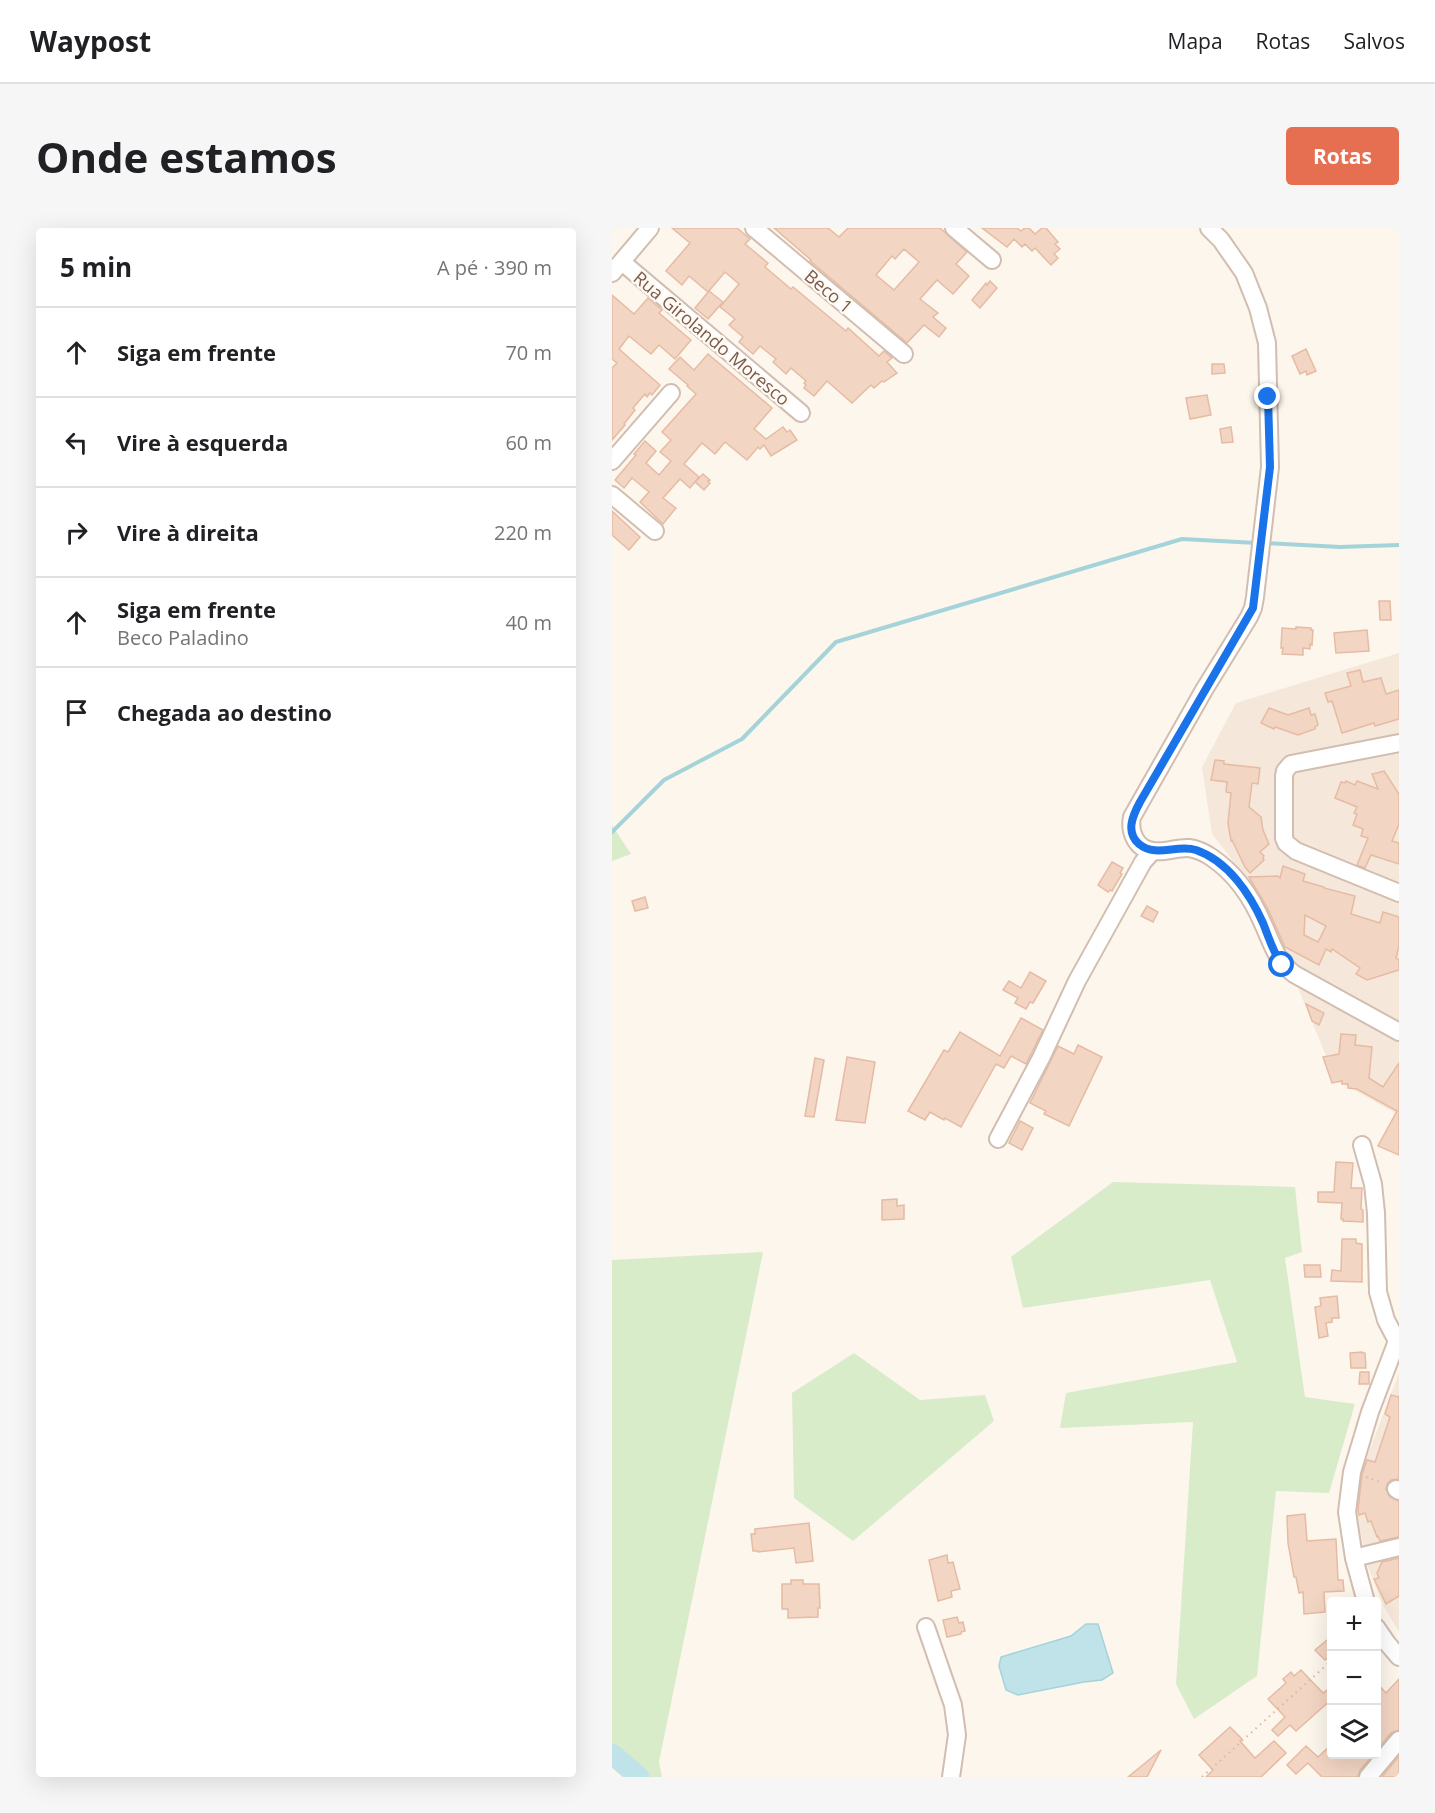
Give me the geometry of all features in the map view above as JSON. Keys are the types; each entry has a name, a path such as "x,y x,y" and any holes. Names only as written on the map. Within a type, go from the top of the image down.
{"street":[{"path":"617,268 650,228"},
{"name":"Beco 1","path":"754,228 904,354"},
{"path":"954,228 992,260"},
{"path":"1209,228 1221,240 1244,273 1258,308 1266,343 1270,467 1253,608 1132,817 1134,838 1152,852 1188,848 1206,854 1221,864 1241,885 1255,906 1282,965 1294,974 1399,1032"},
{"name":"Rua Girolando Moresco","path":"617,268 801,413"},
{"path":"612,461 671,393"},
{"path":"612,495 656,531"},
{"path":"1399,743 1291,764 1285,771 1283,832 1286,843 1296,850 1399,893"},
{"path":"998,1139 1041,1058 1077,981 1143,862 1152,852"},
{"path":"1362,1145 1373,1184 1378,1292 1386,1320 1398,1340 1371,1412 1352,1472 1347,1512 1354,1558 1365,1597"},
{"path":"1354,1558 1399,1547"},
{"path":"926,1627 953,1705 957,1735 951,1777"},
{"path":"1381,1633 1399,1657"},
{"path":"1368,1777 1399,1740"}],"path":[{"path":"1352,1472 1398,1490"},
{"path":"1202,1777 1327,1664"}],"shaded area":[{"path":"1399,653 1399,1115 1336,1080 1260,896 1212,834 1202,767 1236,703"},
{"path":"1399,1373 1399,1632 1384,1607 1367,1565 1356,1511 1358,1480"}],"green space":[{"path":"612,825 631,854 612,861"},
{"path":"1113,1182 1295,1187 1302,1252 1285,1258 1305,1397 1355,1404 1329,1493 1276,1491 1257,1676 1194,1719 1176,1684 1193,1422 1060,1428 1066,1393 1237,1362 1210,1280 1023,1308 1011,1257"},
{"path":"763,1252 659,1762 662,1777 626,1777 612,1766 612,1260"},
{"path":"854,1353 920,1400 985,1395 994,1421 853,1541 794,1498 792,1393"}],"water":[{"path":"1086,1624 1098,1624 1113,1673 1102,1680 1018,1695 1006,1690 999,1666 1001,1657 1071,1636"}],"building":[{"path":"672,228 737,228 750,239 745,244 768,263 765,267 846,331 848,328 879,356 884,351 892,358 887,362 897,373 874,388 871,385 852,403 827,381 814,396 804,388 806,381 791,368 786,374 773,362 776,359 760,346 753,354 739,342 743,337 729,325 735,319 720,307 739,284 725,272 708,292 689,276 682,285 666,271 690,243"},
{"path":"774,228 828,228 839,237 848,228 940,228 967,252 956,264 969,276 953,294 937,280 920,299 938,313 933,317 946,328 939,337 924,325 907,343","holes":["904,249 919,262 894,290 876,275 892,256 895,259"]},
{"path":"982,228 1017,228 1021,231 1029,228 1035,234 1042,228 1046,228 1058,242 1055,244 1060,249 1054,254 1058,258 1051,265 1035,248 1032,251 1025,244 1022,247 1014,239 1007,247"},
{"path":"990,281 997,288 980,308 972,300"},
{"path":"709,291 723,302 708,319 695,308"},
{"path":"612,295 634,314 648,298 662,310 659,313 691,340 675,359 659,345 651,354 629,336 619,349 660,385 652,395 650,393 647,397 645,394 633,408 635,410 625,425 612,440 612,368 617,363 612,359"},
{"path":"1306,349 1316,371 1307,375 1306,371 1300,374 1292,356"},
{"path":"708,354 772,408 754,429 766,439 783,427 787,432 790,430 797,440 771,456 764,445 760,449 758,447 747,460 725,442 715,454 702,443 684,464 699,477 690,488 680,479 663,498 676,508 663,524 640,502 649,492 632,478 624,488 615,480 645,441 656,451 646,463 659,475 671,461 660,452 671,440 662,432 696,394 669,369 680,357 694,370"},
{"path":"1212,364 1224,364 1225,373 1212,374"},
{"path":"1207,395 1211,415 1190,419 1186,398"},
{"path":"1231,427 1233,442 1222,443 1220,429"},
{"path":"703,474 710,480 704,490 695,482"},
{"path":"612,511 640,537 629,550 612,535"},
{"path":"1379,601 1390,601 1391,620 1380,620"},
{"path":"1296,627 1313,630 1310,649 1303,648 1303,655 1282,654 1282,628 1296,629"},
{"path":"1367,630 1369,651 1336,653 1334,633"},
{"path":"1360,670 1363,682 1381,678 1386,694 1399,690 1399,719 1375,726 1374,723 1342,733 1332,701 1328,702 1325,693 1351,686 1347,673"},
{"path":"1269,708 1288,715 1309,708 1311,715 1315,714 1318,725 1315,729 1298,735 1275,727 1274,729 1261,723"},
{"path":"1215,760 1224,761 1224,764 1260,768 1258,784 1252,783 1249,807 1261,817 1269,844 1260,852 1264,860 1250,873 1231,841 1228,823 1231,793 1226,792 1227,782 1211,780"},
{"path":"1384,771 1399,794 1399,824 1392,841 1399,843 1399,864 1371,855 1365,868 1357,865 1368,838 1361,836 1363,829 1353,825 1357,807 1335,798 1341,782 1346,781 1355,785 1357,781 1378,789 1372,774"},
{"path":"1112,862 1123,868 1112,891 1108,892 1098,885"},
{"path":"1283,866 1305,874 1303,881 1355,896 1351,914 1380,923 1383,912 1399,917 1399,946 1396,958 1399,960 1399,970 1367,980 1356,974 1360,968 1332,949 1331,952 1326,949 1319,965 1285,947 1268,909 1249,877 1278,876 1280,878","holes":["1305,915 1326,926 1318,942 1304,935"]},
{"path":"645,897 648,908 635,911 632,901"},
{"path":"1147,906 1158,912 1153,922 1141,916"},
{"path":"1030,972 1046,981 1033,1003 1030,1002 1026,1009 1015,1003 1018,998 1003,990 1009,981 1021,988"},
{"path":"1306,1004 1324,1013 1319,1025 1312,1021"},
{"path":"1021,1018 1043,1030 1026,1064 1011,1056 1004,1068 996,1064 961,1127 930,1112 925,1120 908,1111 944,1050 948,1052 960,1032 1000,1056"},
{"path":"1341,1034 1356,1035 1355,1045 1372,1047 1369,1078 1383,1087 1399,1063 1399,1155 1378,1146 1397,1111 1357,1089 1348,1088 1348,1084 1342,1084 1342,1081 1332,1083 1323,1057 1339,1054"},
{"path":"1078,1045 1102,1057 1069,1126 1044,1114 1046,1111 1030,1103 1058,1046 1074,1054"},
{"path":"847,1057 875,1062 865,1123 836,1120"},
{"path":"815,1058 824,1060 814,1117 805,1116"},
{"path":"1020,1121 1033,1128 1022,1150 1009,1143"},
{"path":"1336,1162 1353,1163 1351,1188 1362,1188 1363,1222 1343,1221 1341,1219 1342,1203 1318,1202 1318,1192 1334,1192"},
{"path":"897,1199 897,1206 904,1205 904,1219 882,1220 882,1200"},
{"path":"1342,1239 1356,1239 1356,1243 1362,1244 1362,1282 1331,1281 1332,1270 1341,1271"},
{"path":"1304,1265 1320,1265 1321,1277 1305,1277"},
{"path":"1337,1296 1339,1318 1332,1318 1332,1322 1326,1323 1328,1336 1319,1338 1315,1307 1321,1306 1320,1298"},
{"path":"1350,1353 1365,1353 1366,1368 1351,1368"},
{"path":"1360,1372 1369,1372 1369,1384 1359,1384"},
{"path":"1391,1395 1399,1396 1399,1479 1391,1480 1386,1489 1390,1497 1399,1501 1399,1537 1380,1541 1371,1521 1368,1522 1365,1513 1359,1515 1358,1510 1362,1474 1367,1460 1375,1462 1390,1417 1385,1414"},
{"path":"1305,1514 1307,1541 1336,1539 1338,1580 1343,1580 1344,1591 1324,1592 1325,1612 1304,1614 1303,1592 1299,1593 1296,1577 1294,1577 1288,1543 1287,1516"},
{"path":"809,1523 813,1561 796,1563 794,1548 753,1551 751,1534 755,1534 755,1529"},
{"path":"947,1555 948,1563 953,1562 960,1589 951,1591 952,1597 938,1601 929,1560"},
{"path":"1399,1558 1399,1596 1386,1604 1374,1579 1379,1578 1377,1573 1382,1562"},
{"path":"791,1580 803,1580 803,1584 819,1584 818,1617 788,1618 788,1609 782,1609 782,1584 791,1584"},
{"path":"957,1617 959,1623 963,1622 965,1631 947,1637 943,1620"},
{"path":"1327,1640 1327,1658 1325,1660 1315,1650"},
{"path":"1301,1670 1323,1693 1327,1690 1327,1703 1296,1731 1290,1725 1278,1736 1272,1730 1285,1717 1268,1699 1286,1683 1283,1679 1291,1672 1294,1676"},
{"path":"1399,1679 1399,1730 1391,1733 1381,1745 1381,1687 1386,1693"},
{"path":"1230,1727 1242,1739 1240,1741 1255,1758 1274,1741 1286,1753 1261,1777 1206,1777 1213,1770 1199,1755"},
{"path":"1306,1746 1318,1757 1327,1749 1327,1759 1370,1759 1360,1770 1358,1777 1322,1777 1308,1763 1296,1774 1287,1765"},
{"path":"1161,1750 1147,1777 1128,1777 1144,1764"},
{"path":"1399,1756 1399,1777 1382,1777"}],"waterway":[{"path":"612,832 664,780 742,739 836,642 1182,539 1257,543"},
{"path":"1265,543 1340,547 1399,545"},
{"path":"612,1754 639,1777"}],"route":[{"path":"1268,397 1270,467 1253,608 1140,802 1131,824 1134,838 1152,852 1188,848 1206,854 1221,864 1241,885 1255,906 1282,965"}]}
